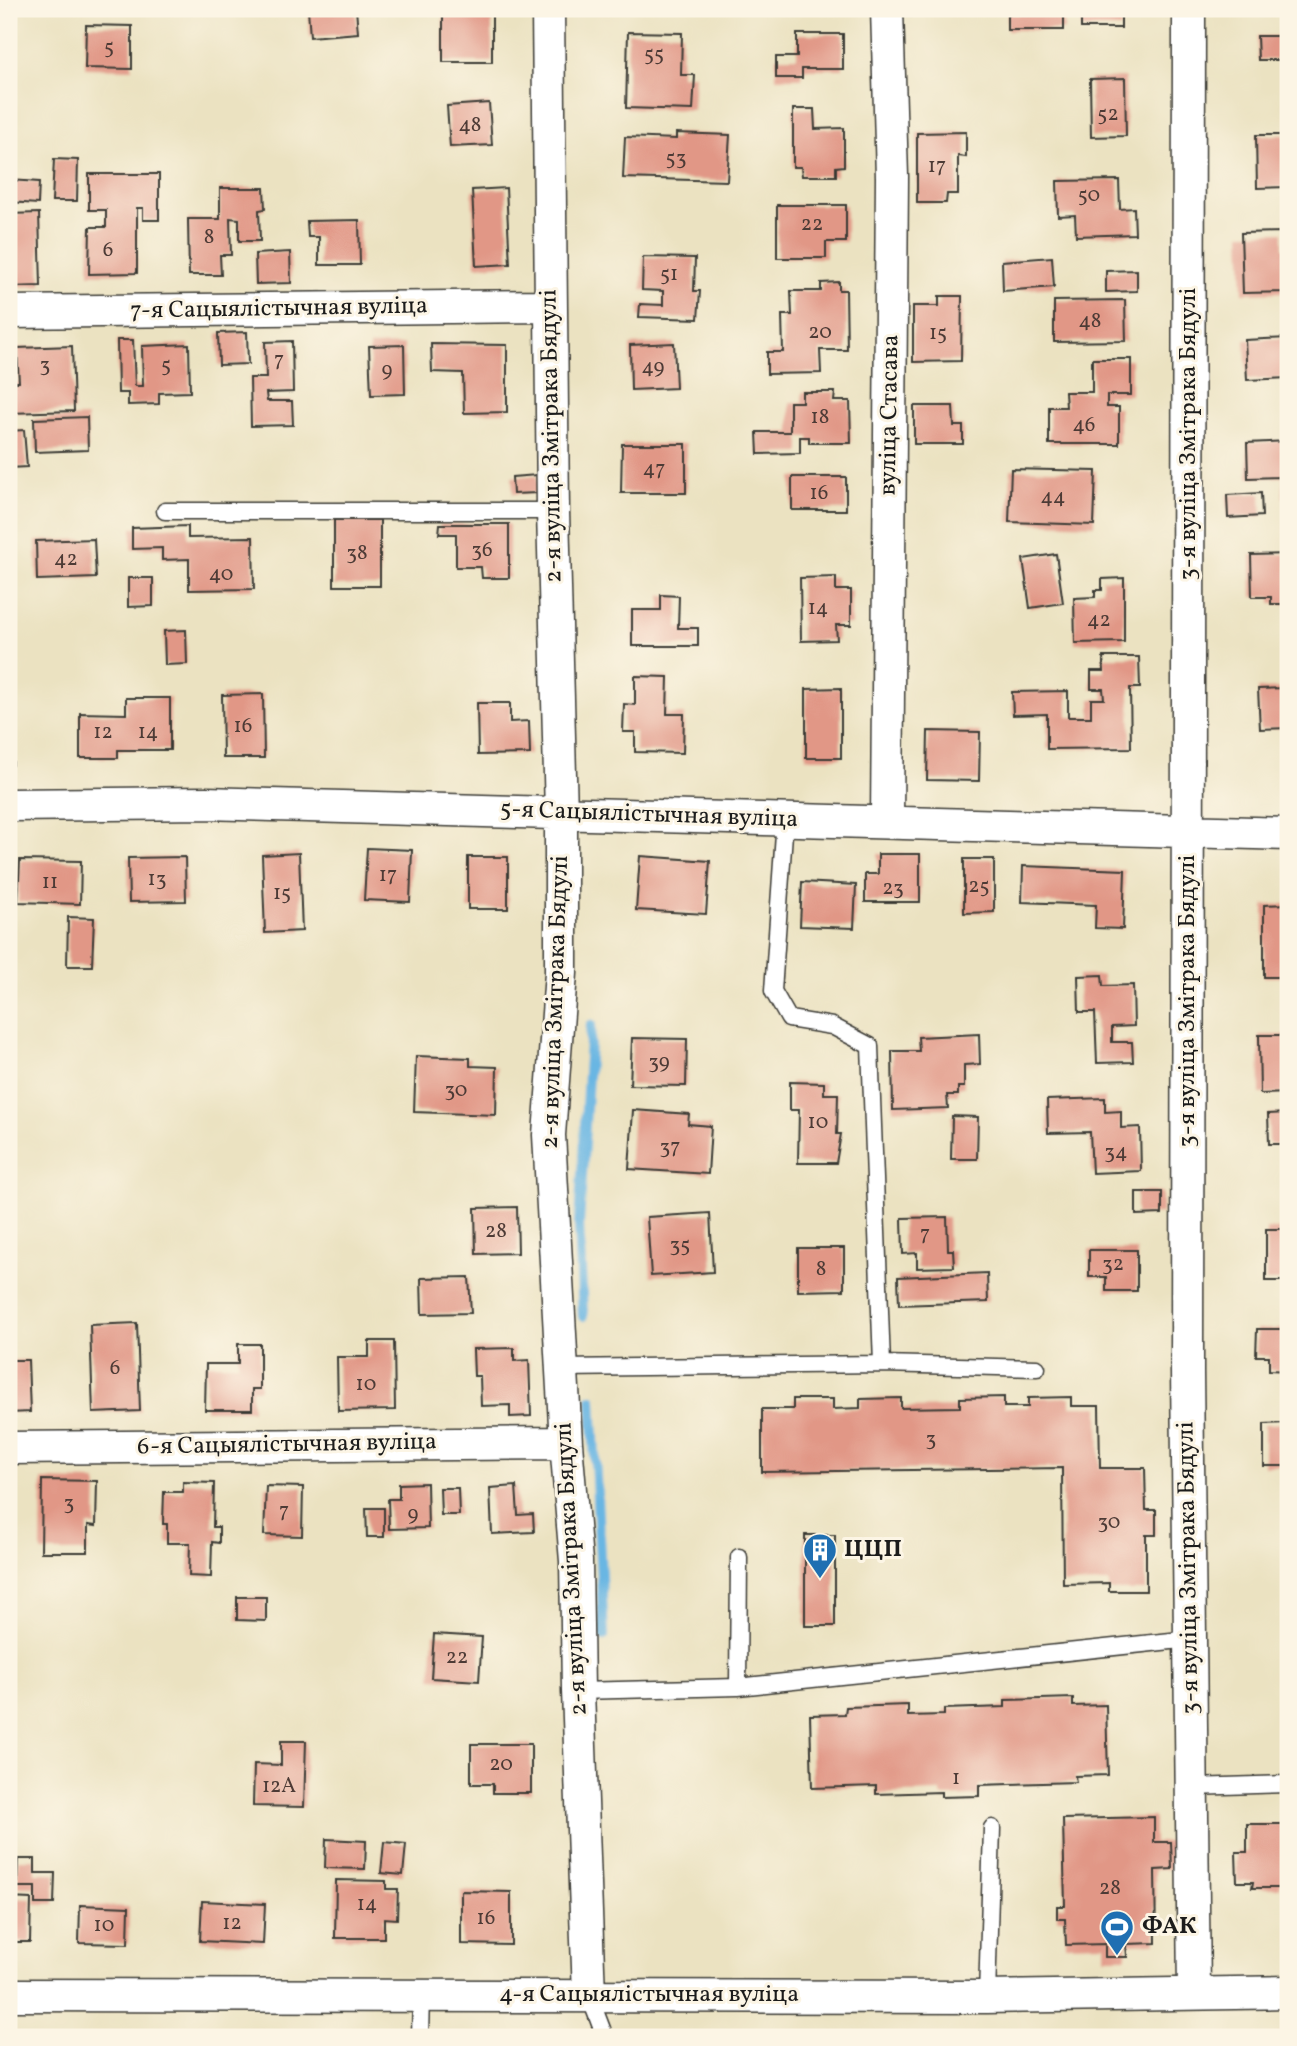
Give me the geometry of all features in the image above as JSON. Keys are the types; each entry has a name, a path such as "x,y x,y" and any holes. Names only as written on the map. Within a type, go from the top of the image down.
{"street":[{"name":"2-я вуліца Змітрака Бядулі","path":"548,9 553,511 561,813 561,973 549,1135 566,1443 576,1561 589,1995"},
{"name":"вуліца Стасава","path":"887,9 892,177 887,821"},
{"name":"3-я вуліца Змітрака Бядулі","path":"1189,9 1187,1371 1194,1993"},
{"name":"7-я Сацыялістычная вуліца","path":"9,312 550,306"},
{"name":"5-я Сацыялістычная вуліца","path":"9,805 206,803 1288,834"},
{"name":"6-я Сацыялістычная вуліца","path":"9,1448 566,1443"},
{"name":"4-я Сацыялістычная вуліца","path":"9,1995 987,1997 1288,1992"}],"lane":[{"path":"165,511 553,511"},
{"path":"785,819 773,991 789,1019 832,1026 870,1046 882,1364"},
{"path":"562,1368 882,1364 1037,1368"},
{"path":"738,1557 738,1687"},
{"path":"578,1691 738,1687 1190,1639"},
{"path":"1192,1787 1288,1784"},
{"path":"987,1997 992,1828"},
{"path":"420,2037 421,1995"},
{"path":"589,1995 605,2037"}],"building":[{"path":"308,9 356,9 358,33 310,37"},
{"path":"443,9 492,9 492,62 443,62"},
{"path":"1081,9 1121,9 1121,28 1081,28"},
{"path":"1236,9 1288,9 1288,14 1236,14"},
{"path":"1007,14 1064,14 1064,30 1007,30"},
{"path":"86,25 132,26 132,69 85,68"},
{"path":"628,32 682,33 681,75 695,75 693,110 626,108"},
{"path":"797,34 843,34 843,69 802,69 802,78 776,78 776,57 797,57"},
{"path":"1257,36 1287,36 1287,60 1258,60"},
{"path":"1125,78 1126,136 1091,137 1090,79"},
{"path":"489,103 492,145 450,147 447,106"},
{"path":"793,109 814,109 815,129 844,128 844,166 836,167 836,176 802,176 801,167 793,167"},
{"path":"966,132 966,157 958,156 958,194 947,194 946,203 917,203 917,133"},
{"path":"676,133 730,135 727,181 623,178 625,137 676,139"},
{"path":"1256,135 1288,135 1288,187 1257,188"},
{"path":"54,159 78,160 77,201 52,201"},
{"path":"89,174 159,174 159,220 143,220 143,208 137,208 137,273 89,274 90,227 106,227 106,210 89,210"},
{"path":"9,180 39,182 38,204 9,202"},
{"path":"1119,180 1120,209 1134,208 1135,234 1076,236 1075,215 1058,216 1057,181"},
{"path":"220,188 264,188 265,209 259,210 260,241 239,241 239,219 230,218 231,255 220,255 221,275 189,275 188,219 220,219"},
{"path":"506,188 510,264 476,266 472,190"},
{"path":"777,205 846,205 846,242 826,242 826,258 777,258"},
{"path":"39,213 41,286 9,287 9,214"},
{"path":"359,220 360,265 319,265 319,237 308,237 307,221"},
{"path":"1283,232 1283,248 1288,248 1288,292 1243,293 1241,233"},
{"path":"290,252 291,283 256,284 255,254"},
{"path":"643,257 695,258 694,291 700,291 698,319 639,317 640,304 663,305 663,291 642,290"},
{"path":"1052,257 1054,287 1003,291 1002,261"},
{"path":"1137,270 1137,291 1106,292 1106,271"},
{"path":"839,282 839,290 846,290 847,350 820,350 821,373 767,374 767,352 783,352 782,315 792,315 791,291 821,291 821,283"},
{"path":"939,296 962,296 961,361 913,362 913,306 939,306"},
{"path":"1125,300 1126,341 1054,342 1054,301"},
{"path":"247,332 248,364 219,365 218,333"},
{"path":"1288,338 1288,378 1247,380 1245,340"},
{"path":"117,340 133,340 135,386 143,386 142,346 189,344 190,392 159,393 159,404 128,405 128,393 118,393"},
{"path":"292,341 293,392 266,393 267,401 292,401 293,425 251,426 250,378 266,378 265,342"},
{"path":"674,343 676,388 631,390 630,345"},
{"path":"431,344 507,345 507,412 464,413 463,373 432,372"},
{"path":"404,345 405,394 371,395 369,346"},
{"path":"72,346 74,411 9,413 9,382 19,382 17,348"},
{"path":"1092,359 1131,359 1131,395 1107,395 1107,407 1119,407 1119,444 1049,444 1049,407 1066,407 1065,392 1092,392"},
{"path":"802,392 835,392 834,401 850,401 851,443 809,443 809,437 800,437 800,453 758,454 757,432 790,432 790,402 802,402"},
{"path":"914,406 953,406 954,426 963,426 963,444 914,444"},
{"path":"87,417 88,450 35,452 34,419"},
{"path":"24,430 27,467 9,468 9,431"},
{"path":"1288,441 1288,498 1283,498 1283,477 1248,478 1247,443"},
{"path":"622,444 686,444 686,493 621,493"},
{"path":"1011,469 1096,471 1094,525 1009,522"},
{"path":"537,475 538,493 513,494 512,477"},
{"path":"792,477 846,477 846,510 792,510"},
{"path":"1261,493 1262,516 1228,518 1227,495"},
{"path":"334,520 380,520 380,586 334,586"},
{"path":"440,524 509,524 509,578 482,578 481,567 456,567 456,534 439,534"},
{"path":"188,526 188,538 253,537 254,589 189,590 189,559 162,560 162,548 132,549 132,528"},
{"path":"94,539 96,578 37,580 36,541"},
{"path":"1056,554 1063,603 1030,608 1023,559"},
{"path":"1288,554 1288,604 1271,604 1271,597 1252,597 1251,555"},
{"path":"836,577 836,590 851,590 851,625 836,625 837,640 801,641 800,578"},
{"path":"128,578 153,578 153,606 128,607"},
{"path":"1124,578 1124,642 1075,643 1074,598 1095,597 1095,590 1102,590 1102,579"},
{"path":"661,595 679,596 678,628 698,628 698,646 632,646 632,610 661,610"},
{"path":"186,630 187,664 165,665 164,631"},
{"path":"1103,657 1139,657 1140,688 1130,688 1131,748 1047,749 1047,714 1013,715 1012,692 1068,691 1068,717 1091,717 1091,699 1104,699 1103,689 1091,689 1091,671 1104,671"},
{"path":"635,676 668,677 667,714 684,714 683,753 635,752 635,732 623,732 624,704 635,705"},
{"path":"841,688 841,758 806,758 806,689"},
{"path":"1288,688 1288,728 1260,729 1258,689"},
{"path":"263,694 264,758 223,758 222,695"},
{"path":"126,698 170,698 170,750 118,750 118,758 80,758 80,713 126,714"},
{"path":"477,703 510,703 510,722 529,721 530,754 478,755"},
{"path":"9,729 13,729 13,765 9,765"},
{"path":"928,731 980,732 979,781 927,780"},
{"path":"367,848 412,850 410,902 364,900"},
{"path":"299,853 302,931 265,933 262,855"},
{"path":"878,854 920,854 920,902 865,902 865,874 878,874"},
{"path":"640,856 710,861 706,914 636,910"},
{"path":"185,857 186,901 129,902 128,858"},
{"path":"468,857 508,857 508,909 468,909"},
{"path":"964,859 994,859 994,912 964,913"},
{"path":"20,860 81,861 80,904 18,902"},
{"path":"1023,866 1125,870 1123,929 1095,928 1096,905 1022,902"},
{"path":"802,882 856,885 854,928 800,926"},
{"path":"1288,904 1288,977 1264,977 1264,905"},
{"path":"68,917 94,918 92,966 67,966"},
{"path":"1102,975 1103,986 1133,985 1134,1026 1112,1027 1112,1042 1132,1042 1133,1062 1097,1063 1095,1012 1079,1012 1078,976"},
{"path":"979,1034 980,1064 964,1065 964,1087 958,1087 958,1095 947,1095 948,1108 893,1110 892,1051 919,1051 918,1037"},
{"path":"1259,1035 1288,1035 1288,1093 1260,1094"},
{"path":"632,1038 687,1039 686,1086 630,1085"},
{"path":"416,1056 470,1058 470,1066 497,1067 496,1115 414,1112"},
{"path":"790,1082 824,1083 824,1094 838,1094 837,1134 841,1134 836,1163 798,1163 799,1110 790,1110"},
{"path":"1105,1098 1105,1112 1121,1111 1121,1128 1140,1127 1141,1171 1092,1173 1090,1132 1048,1133 1047,1100"},
{"path":"633,1110 689,1114 688,1124 711,1126 708,1174 629,1169"},
{"path":"1288,1113 1288,1144 1269,1144 1268,1114"},
{"path":"952,1116 978,1117 977,1159 951,1159"},
{"path":"1136,1192 1162,1192 1162,1214 1136,1215"},
{"path":"517,1207 518,1253 476,1254 475,1208"},
{"path":"710,1213 713,1272 651,1276 647,1217"},
{"path":"947,1217 948,1250 953,1250 954,1267 917,1268 917,1253 903,1254 902,1218"},
{"path":"1266,1229 1288,1229 1288,1281 1266,1281"},
{"path":"798,1248 844,1248 844,1290 798,1291"},
{"path":"1089,1250 1137,1250 1137,1291 1106,1291 1106,1277 1089,1277"},
{"path":"987,1273 988,1302 899,1305 898,1277"},
{"path":"469,1277 471,1313 422,1314 421,1278"},
{"path":"137,1323 140,1411 93,1413 90,1325"},
{"path":"1257,1329 1288,1329 1288,1371 1269,1370 1269,1356 1256,1356"},
{"path":"369,1341 394,1341 395,1410 338,1411 337,1357 369,1357"},
{"path":"238,1344 260,1344 260,1389 252,1389 252,1410 205,1410 206,1364 238,1364"},
{"path":"514,1348 514,1361 529,1360 531,1416 510,1417 510,1405 481,1406 480,1376 474,1376 473,1349"},
{"path":"9,1360 28,1360 30,1412 9,1413"},
{"path":"1004,1397 1004,1407 1028,1407 1028,1398 1071,1397 1071,1406 1099,1406 1100,1468 1145,1468 1146,1510 1156,1510 1156,1535 1146,1535 1146,1591 1109,1591 1109,1583 1063,1584 1062,1468 762,1472 762,1409 793,1409 793,1399 833,1399 833,1409 860,1408 860,1399 901,1398 901,1408 960,1407 960,1398"},
{"path":"1288,1423 1288,1466 1264,1466 1264,1424"},
{"path":"42,1480 97,1481 96,1526 88,1525 88,1552 41,1552"},
{"path":"183,1482 214,1483 213,1527 219,1527 219,1543 212,1542 211,1577 189,1576 190,1543 167,1543 167,1524 163,1524 164,1492 183,1492"},
{"path":"427,1483 428,1528 389,1529 388,1499 399,1499 399,1484"},
{"path":"266,1486 303,1487 302,1536 264,1535"},
{"path":"516,1486 518,1515 533,1514 534,1532 492,1534 490,1488"},
{"path":"440,1488 458,1488 459,1515 441,1515"},
{"path":"366,1508 384,1508 384,1537 367,1537"},
{"name":"ЦЦП","path":"805,1535 835,1535 835,1626 805,1626"},
{"path":"237,1597 266,1597 266,1621 237,1620"},
{"path":"434,1634 482,1637 479,1681 431,1678"},
{"path":"1073,1698 1073,1706 1106,1705 1108,1775 1075,1776 1076,1782 979,1785 979,1796 941,1797 941,1792 876,1794 876,1786 812,1788 810,1715 845,1714 846,1707 908,1705 908,1716 944,1715 944,1709 1005,1707 1005,1700"},
{"path":"281,1741 306,1741 304,1807 253,1806 254,1764 281,1765"},
{"path":"471,1744 531,1744 531,1793 493,1793 493,1784 471,1784"},
{"path":"1154,1817 1154,1842 1171,1842 1172,1869 1155,1870 1156,1943 1126,1944 1127,1957 1105,1957 1105,1944 1066,1945 1065,1919 1057,1919 1057,1906 1065,1906 1063,1819"},
{"path":"1247,1824 1288,1824 1288,1882 1280,1882 1280,1888 1252,1888 1253,1882 1237,1882 1236,1852 1247,1852"},
{"path":"326,1839 366,1841 365,1869 325,1868"},
{"path":"384,1842 406,1844 403,1875 381,1873"},
{"path":"18,1859 35,1859 35,1873 55,1873 54,1904 35,1904 35,1887 17,1887"},
{"path":"336,1880 386,1881 386,1889 398,1889 397,1919 384,1918 384,1938 335,1938"},
{"path":"461,1891 511,1892 511,1945 461,1944"},
{"path":"9,1898 31,1899 30,1942 9,1942"},
{"path":"202,1901 265,1904 263,1944 200,1941"},
{"path":"80,1905 129,1907 128,1944 79,1943"}],"waterway":[{"path":"583,1316 579,1224 591,1025"},
{"path":"592,1399 604,1636"}],"place":[{"name":"ЦЦП","path":"820,1580"},
{"name":"ФАК","path":"1117,1957"}]}
